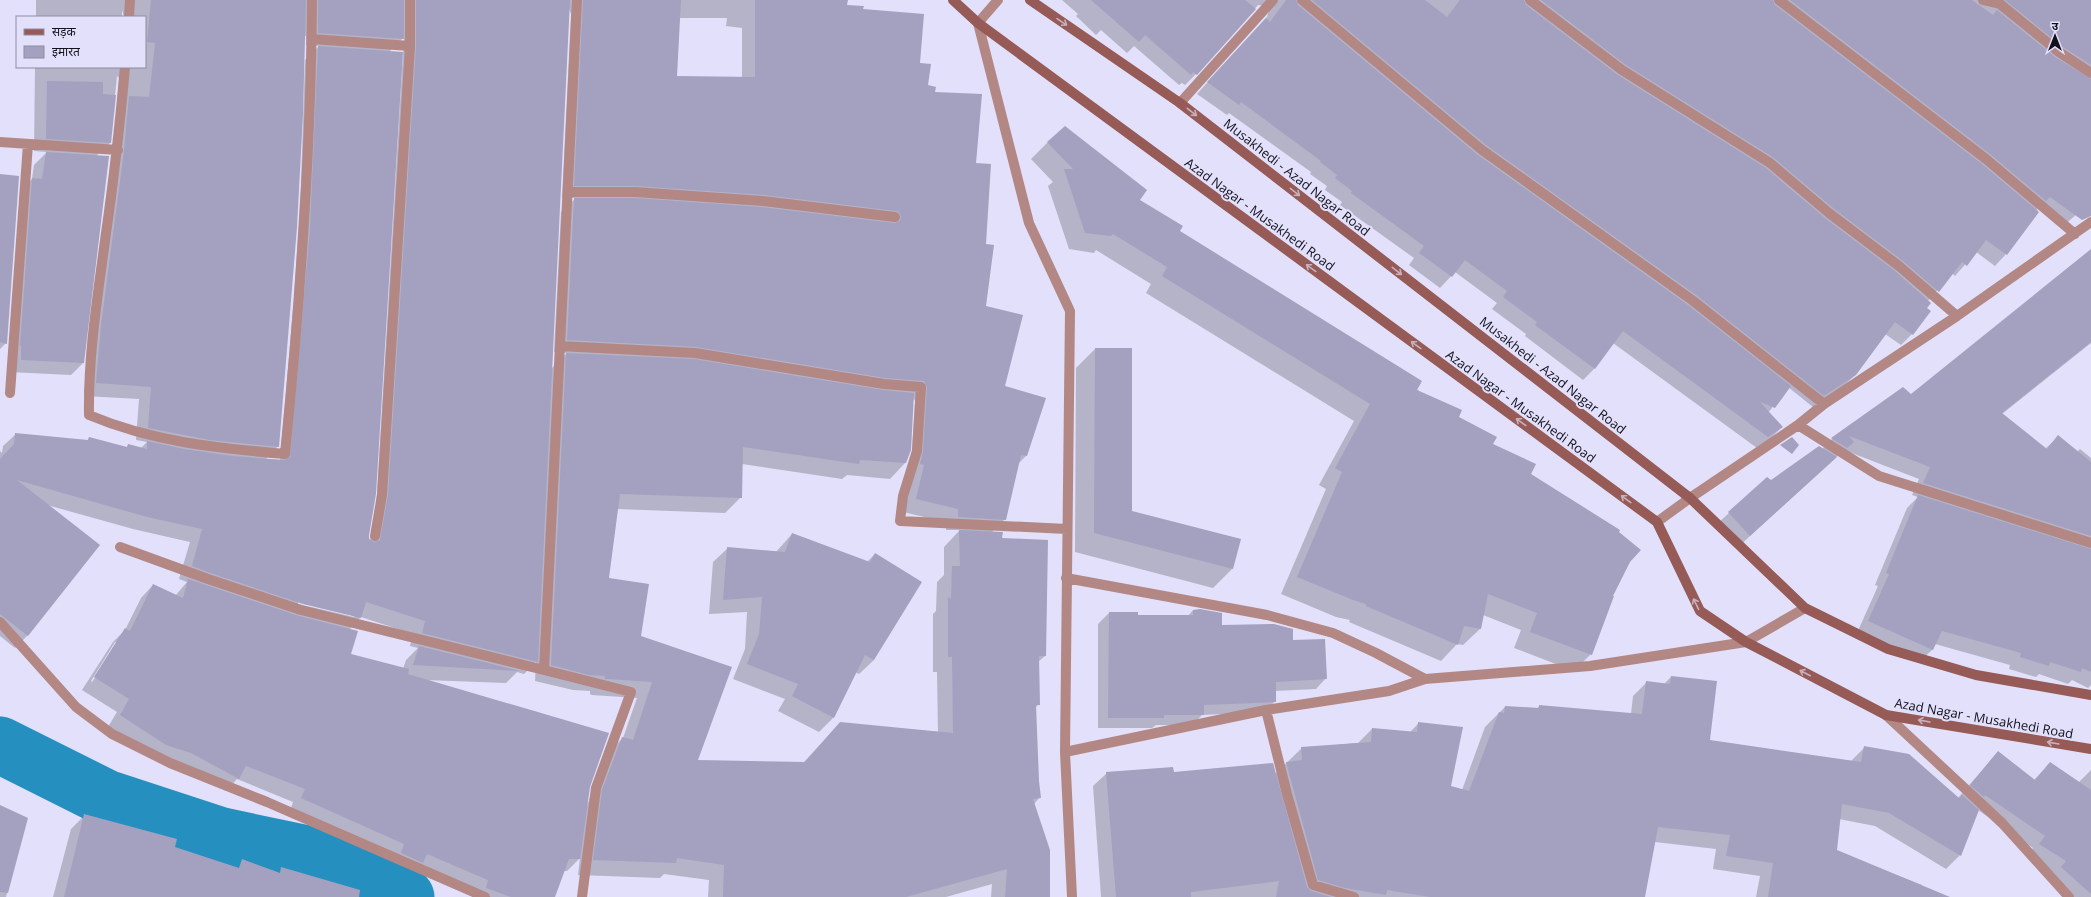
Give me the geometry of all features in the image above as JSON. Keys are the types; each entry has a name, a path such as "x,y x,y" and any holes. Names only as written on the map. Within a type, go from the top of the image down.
{"main road":[{"name":"Azad Nagar - Musakhedi Road","path":"953,0 978,23 1657,522 1700,611 1746,642 1886,715 2091,749"},
{"name":"Musakhedi - Azad Nagar Road","path":"1030,0 1180,103 1690,498 1805,608 1888,649 1976,675 2091,695"}],"street":[{"path":"129,16 130,0"},
{"path":"125,68 118,150 96,290 88,388 89,415 118,427 174,442 285,454 301,273 309,150 312,0"},
{"path":"375,536 382,495 410,46 410,0"},
{"path":"544,670 577,0"},
{"path":"998,0 978,23 1029,223 1070,310 1064,752 1072,897"},
{"path":"1180,103 1274,0"},
{"path":"1302,0 1482,150 1692,300 1824,404"},
{"path":"1530,0 1622,70 1770,163 1829,213 1899,266 1957,316"},
{"path":"1779,0 1986,160 2075,234"},
{"path":"1983,0 2000,4 2060,52 2091,73"},
{"path":"312,39 410,46"},
{"path":"0,142 118,150"},
{"path":"10,393 28,144"},
{"path":"568,192 635,192 763,201 895,216"},
{"path":"1657,522 1798,425 1824,404 1957,316 2091,222"},
{"path":"560,346 695,353 884,384 921,387 918,451 903,496 900,521 1068,529"},
{"path":"1798,425 1879,476 2091,542"},
{"path":"120,547 208,579 301,610 631,692 596,788 582,897"},
{"path":"1066,578 1267,615 1333,633 1376,653 1425,679"},
{"path":"1064,752 1266,710 1390,691 1425,679 1590,666 1746,642 1805,608"},
{"path":"0,622 76,707 112,734 170,763 267,802 485,897"},
{"path":"1266,710 1286,794 1313,885 1354,897"},
{"path":"1886,715 2002,823 2069,897"}],"building":[{"path":"151,0 306,0 303,114 297,227 279,447 210,440 148,428 151,387 96,383 101,325 124,151 129,96 149,97 155,43 147,42"},
{"path":"318,0 404,0 404,39 318,33"},
{"path":"416,0 570,0 538,662 422,633 425,621 366,602 361,618 303,604 210,573 192,566 202,529 147,517 17,480 100,545 28,636 0,614 0,459 14,444 15,433 88,440 89,437 127,447 128,444 147,449 147,441 184,449 233,456 284,460 290,457 310,228 318,46 403,52 376,494 369,535 369,539 374,542 380,540 388,495 416,46"},
{"path":"583,0 681,0 677,76 755,77 755,0 848,0 847,5 864,6 863,9 924,14 920,63 931,64 928,85 936,87 935,92 982,94 976,163 991,164 986,244 994,245 986,306 1023,315 1005,386 1046,398 1027,456 1021,455 1006,520 958,517 958,509 916,499 924,465 920,464 923,451 927,387 924,381 885,378 696,347 567,340 574,198 635,198 762,207 894,223 900,221 901,217 899,212 896,211 764,195 635,186 574,186"},
{"path":"1091,0 1245,0 1256,9 1197,75 1193,72 1191,75 1145,35 1139,42"},
{"path":"1286,0 1296,0 1298,5 1478,155 1688,305 1791,386 1775,408 1760,402 1783,427 1768,437 1623,331 1595,369 1535,325 1537,322 1503,297 1507,291 1465,260 1452,277 1419,253 1424,246 1351,193 1352,191 1335,178 1337,175 1320,162 1321,161 1241,102 1239,105 1207,82 1266,18 1270,22"},
{"path":"1312,0 1425,0 1447,17 1460,0 1524,0 1526,5 1618,75 1766,168 1825,218 1895,271 1931,303 1927,308 1931,311 1913,335 1895,322 1856,375 1824,396 1696,295 1486,145"},
{"path":"1541,0 1773,0 1775,5 1982,164 2039,212 2007,255 1986,240 1967,266 1962,262 1939,292 1903,261 1833,208 1774,158 1626,65"},
{"path":"1790,0 1972,0 1993,15 1997,10 2055,57 2091,79 2091,216 2082,220 2050,197 2046,201 1990,154"},
{"path":"2005,0 2091,0 2091,65 2063,47"},
{"path":"47,81 103,82 103,94 116,95 111,143 46,139"},
{"path":"1065,126 1147,190 1140,200 1183,226 1180,231 1422,381 1417,390 1462,410 1459,417 1497,437 1493,444 1536,464 1531,474 1620,530 1619,532 1641,550 1630,562 1613,596 1592,655 1530,632 1537,613 1488,594 1481,629 1464,626 1458,645 1366,606 1366,604 1297,577 1342,472 1335,468 1370,404 1162,276 1167,267 1113,234 1111,236 1085,233 1064,169 1073,169 1047,142"},
{"path":"46,152 109,156 84,363 21,360 20,346 32,178 42,179"},
{"path":"0,174 19,176 7,344 0,342"},
{"path":"2091,249 2091,342 2002,413 2047,449 2058,435 2091,462 2091,536 1923,483 1930,467 1849,436 1854,442 1847,448 1831,438 1903,387 1911,394"},
{"path":"1095,348 1132,348 1132,511 1241,539 1233,569 1094,533"},
{"path":"566,353 694,359 883,390 914,393 911,450 906,463 860,460 859,464 743,447 742,498 620,494 609,578 649,584 641,636 732,667 698,760 805,762 840,722 953,733 952,657 948,657 948,597 951,599 952,566 960,566 959,530 1003,532 1002,538 1048,540 1046,656 1039,656 1040,705 1036,705 1041,798 1033,799 1050,850 1050,897 1005,897 1007,869 906,897 723,897 724,865 677,858 676,863 593,860 602,790 622,737 633,740 652,682 605,679 605,676 589,675 551,665"},
{"path":"1792,437 1799,445 1792,454 1780,445"},
{"path":"1819,446 1837,457 1750,536 1728,512 1767,477 1771,480"},
{"path":"1918,495 2091,549 2091,672 2082,668 2081,672 2050,662 2049,666 2020,657 2021,653 1942,631 1933,650 1868,621 1889,574 1886,573"},
{"path":"792,533 870,562 875,553 922,582 874,660 865,655 834,718 792,696 798,684 747,664 759,634 762,597 723,600 727,547 785,552"},
{"path":"188,579 299,616 358,631 351,654 409,669 408,674 609,733 590,787 580,859 569,859 555,897 511,897 486,888 488,880 427,854 423,863 401,853 404,844 301,798 305,789 246,766 239,779 191,753 166,745 120,715 129,699 94,677 125,628 130,631 153,584 183,598"},
{"path":"1200,609 1222,613 1222,625 1274,624 1293,629 1293,640 1325,639 1327,679 1276,682 1276,702 1204,705 1204,715 1164,715 1164,718 1108,718 1109,612 1138,612 1138,615 1193,615 1193,610"},
{"path":"419,646 520,671 413,665"},
{"path":"1671,676 1717,681 1710,740 1861,762 1864,746 1909,754 1959,798 1962,795 1979,810 1961,856 1889,813 1842,804 1837,850 1950,897 1768,897 1773,863 1726,856 1730,835 1658,827 1645,897 1430,897 1387,890 1386,895 1345,888 1318,880 1286,762 1302,760 1301,747 1371,742 1372,728 1417,732 1418,722 1463,727 1451,786 1469,791 1499,712 1504,713 1505,706 1539,708 1539,705 1642,714 1646,681 1670,684"},
{"path":"1998,751 2035,780 2050,762 2091,790 2091,894 2061,867 2066,861 2039,844 2045,836 1985,795 1984,797 1970,785"},
{"path":"1273,763 1307,887 1311,891 1331,897 1276,897 1279,881 1191,892 1191,897 1116,897 1106,772 1173,767 1174,772"},
{"path":"0,805 28,818 8,893 0,892"},
{"path":"84,814 177,839 175,847 239,868 242,859 280,873 281,867 360,890 359,897 64,897"}],"waterway":[{"path":"0,745 106,798 222,836 307,854 390,886 406,897"}]}
